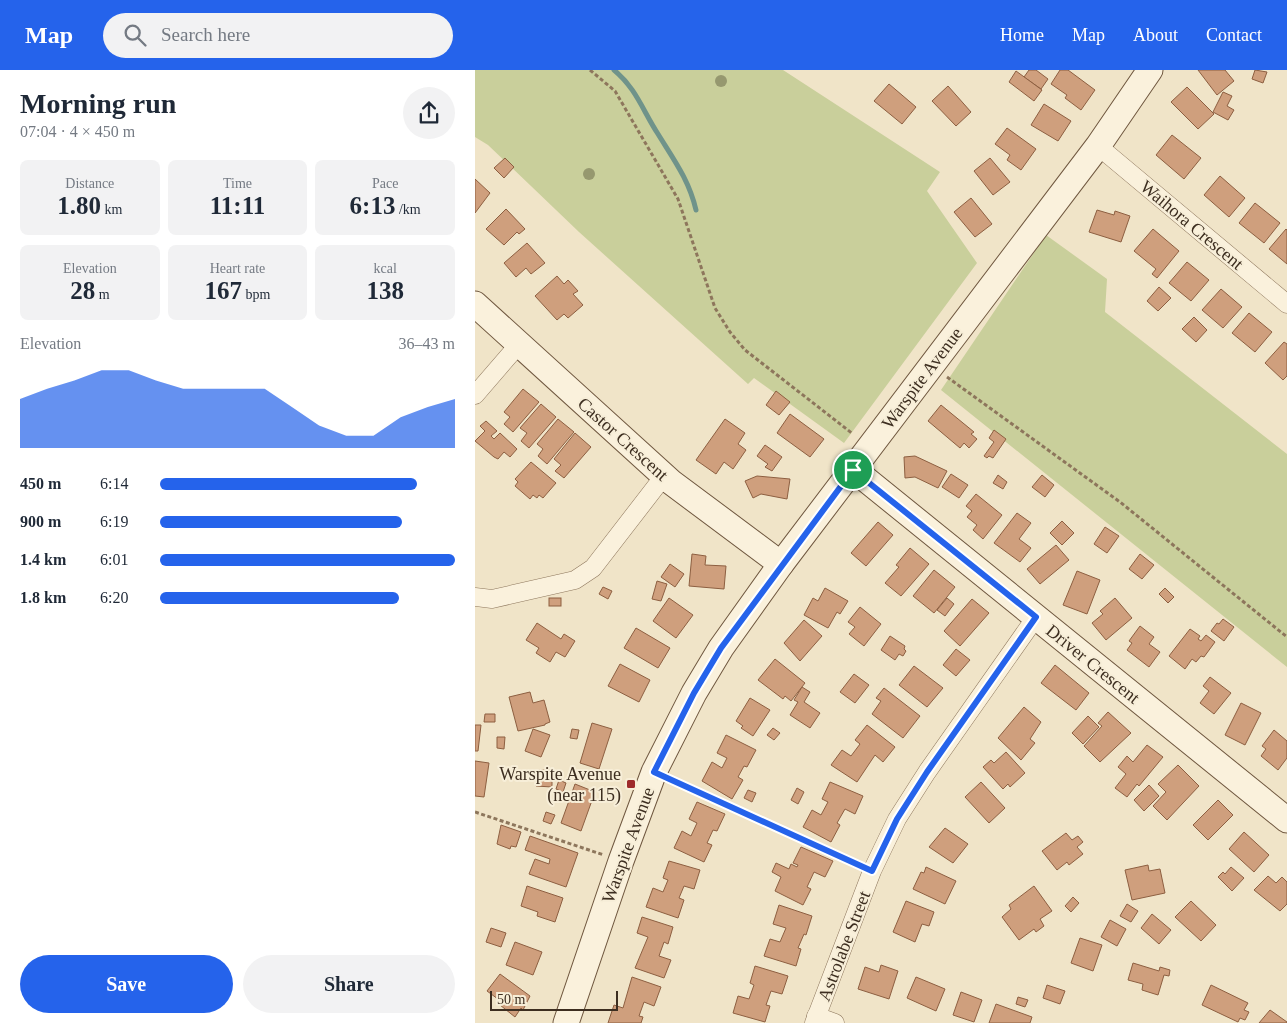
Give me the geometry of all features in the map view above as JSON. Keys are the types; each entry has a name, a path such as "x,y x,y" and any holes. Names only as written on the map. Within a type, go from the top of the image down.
{"main road":[{"name":"Warspite Avenue","path":"566,1023 621,861 654,772 694,693 721,648 781,564 1098,146 1150,70"},
{"name":"Castor Crescent","path":"475,304 664,476 781,564"},
{"name":"Driver Crescent","path":"853,470 1287,820"}],"street":[{"name":"Waihora Crescent","path":"1098,146 1287,304"},
{"path":"475,395 519,344"},
{"path":"475,597 492,599 575,580 593,568 664,476"},
{"name":"Astrolabe Street","path":"815,1020 872,871 897,819 927,772 1036,617"},
{"path":"815,1020 835,1023"}],"path":[{"path":"590,70 615,91 678,199 715,308 730,332 745,350 869,448"},
{"path":"932,366 1120,502 1287,637"},
{"path":"654,772 872,871"},
{"path":"475,812 621,861"}],"green space":[{"path":"475,70 783,70 940,172 927,191 977,263 844,443 754,378 748,384 579,232 488,145 475,137"},
{"path":"1046,235 1107,279 1105,312 1287,454 1287,667 941,390"}],"building":[{"path":"1029,70 1036,70 1048,79 1041,89 1024,77"},
{"path":"1060,70 1068,70 1095,90 1081,110 1065,98 1067,95 1051,84"},
{"path":"1198,70 1225,70 1234,81 1217,95"},
{"path":"1255,70 1267,72 1263,83 1252,79"},
{"path":"1016,71 1042,90 1034,101 1009,82"},
{"path":"889,84 916,107 902,124 874,101"},
{"path":"948,86 971,112 956,126 932,101"},
{"path":"1187,87 1214,114 1198,129 1171,102"},
{"path":"1223,92 1232,96 1227,106 1234,110 1228,120 1213,112"},
{"path":"1044,104 1071,121 1058,141 1031,125"},
{"path":"1007,128 1036,149 1021,170 1007,160 1010,155 995,144"},
{"path":"1172,135 1201,158 1184,179 1156,155"},
{"path":"505,158 514,167 504,178 494,168"},
{"path":"990,158 1010,182 993,195 974,171"},
{"path":"1220,176 1245,198 1229,217 1204,195"},
{"path":"475,179 490,193 475,213"},
{"path":"971,198 992,224 975,237 954,212"},
{"path":"1255,203 1280,223 1264,243 1239,223"},
{"path":"506,209 525,229 519,234 517,232 504,245 486,229"},
{"path":"1097,210 1114,215 1115,211 1130,216 1121,242 1089,232"},
{"path":"1153,229 1179,251 1157,278 1152,274 1156,269 1134,251"},
{"path":"1287,230 1287,264 1269,249"},
{"path":"527,243 545,263 531,274 526,268 516,277 504,263"},
{"path":"1187,262 1209,280 1191,301 1169,283"},
{"path":"557,276 564,284 568,280 578,291 573,294 583,305 568,318 564,314 557,320 535,296"},
{"path":"1159,287 1171,298 1158,311 1147,301"},
{"path":"1221,289 1242,307 1223,328 1202,310"},
{"path":"1249,313 1272,332 1255,352 1232,333"},
{"path":"1194,317 1207,330 1196,342 1182,329"},
{"path":"1284,342 1287,344 1287,376 1283,380 1265,363"},
{"path":"523,389 539,402 513,432 504,424 510,417 504,412"},
{"path":"776,391 790,402 779,415 766,405"},
{"path":"541,404 556,417 529,448 521,441 527,433 520,428"},
{"path":"941,405 974,432 971,434 977,439 969,448 964,443 960,448 928,421"},
{"path":"790,414 824,439 810,457 777,433"},
{"path":"558,419 574,432 547,464 538,456 543,449 537,444"},
{"path":"725,419 745,433 738,444 746,450 733,469 724,462 716,474 696,460"},
{"path":"486,421 497,431 491,436 494,439 500,433 517,449 510,457 504,452 498,459 475,441 485,431 480,426"},
{"path":"994,430 1006,439 993,458 989,456 987,458 984,456 994,442 989,438"},
{"path":"575,433 591,447 564,478 555,471 561,465 554,459"},
{"path":"765,445 782,457 772,471 765,467 768,464 757,456"},
{"path":"915,456 947,471 938,488 915,477 905,478 904,457"},
{"path":"531,462 556,483 543,498 539,495 537,498 533,495 530,499 515,486 518,482 515,479"},
{"path":"951,474 968,485 959,498 942,487"},
{"path":"998,475 1007,482 1003,489 993,483"},
{"path":"1042,475 1054,485 1045,497 1032,487"},
{"path":"757,476 790,479 787,499 761,494 753,498 745,481"},
{"path":"976,494 1002,515 983,539 973,530 977,525 967,517 972,511 966,506"},
{"path":"1017,513 1031,523 1019,539 1031,548 1020,562 994,543"},
{"path":"1062,521 1074,533 1062,545 1050,533"},
{"path":"878,522 893,535 866,566 851,553"},
{"path":"1105,527 1119,536 1107,553 1094,544"},
{"path":"1056,545 1069,560 1040,584 1027,569"},
{"path":"910,548 929,564 901,596 885,583 899,567 896,565"},
{"path":"692,554 706,556 705,565 726,566 724,589 689,586"},
{"path":"1140,554 1154,565 1142,579 1129,569"},
{"path":"670,564 684,574 675,587 661,577"},
{"path":"934,570 955,587 934,613 913,596"},
{"path":"1077,571 1100,580 1087,614 1063,605"},
{"path":"657,581 667,584 661,601 652,599"},
{"path":"603,587 612,591 608,599 599,594"},
{"path":"825,588 848,601 840,614 837,612 828,628 804,615 813,598 818,601"},
{"path":"1165,588 1174,597 1168,603 1159,594"},
{"path":"549,598 561,598 561,606 549,606"},
{"path":"669,598 693,615 676,638 653,621"},
{"path":"947,598 954,604 945,616 937,610"},
{"path":"1115,598 1132,618 1106,640 1092,623 1103,614 1100,611"},
{"path":"972,599 989,613 960,646 944,631"},
{"path":"860,607 881,624 864,646 849,634 855,627 848,622"},
{"path":"1223,619 1234,627 1224,641 1211,631"},
{"path":"804,620 822,636 800,661 784,643"},
{"path":"537,623 561,639 564,634 575,641 565,657 556,652 550,662 536,653 539,648 526,640"},
{"path":"1140,626 1154,637 1149,644 1160,652 1149,667 1127,650 1132,643 1129,641"},
{"path":"636,628 670,648 658,668 624,648"},
{"path":"1190,629 1200,636 1198,639 1201,641 1206,635 1215,642 1204,657 1201,656 1196,662 1192,659 1185,669 1169,656"},
{"path":"890,636 905,646 904,649 906,651 903,656 899,654 895,660 881,650"},
{"path":"956,649 970,660 956,676 943,665"},
{"path":"775,659 805,683 791,701 785,696 783,699 758,680"},
{"path":"620,664 650,680 639,702 608,686"},
{"path":"1055,665 1089,693 1076,710 1041,683"},
{"path":"914,666 943,688 927,707 899,685"},
{"path":"854,674 869,685 855,703 840,692"},
{"path":"1210,677 1231,693 1214,714 1200,703 1209,691 1203,686"},
{"path":"802,687 810,692 804,702 820,713 810,728 790,715 798,702 794,700"},
{"path":"884,688 920,716 903,738 872,714 881,701 876,698"},
{"path":"530,692 533,703 544,700 550,722 545,725 518,731 509,697"},
{"path":"750,698 770,710 753,736 741,728 743,726 736,721"},
{"path":"1241,703 1261,713 1245,745 1225,735"},
{"path":"1024,707 1041,722 1030,739 1035,743 1021,760 998,738"},
{"path":"1108,712 1131,733 1100,762 1084,746 1102,726 1098,723"},
{"path":"485,714 495,714 495,722 484,722"},
{"path":"1088,716 1099,727 1083,744 1072,733"},
{"path":"592,723 612,729 599,769 580,763"},
{"path":"475,725 481,725 478,751 475,751"},
{"path":"867,725 895,747 883,762 875,755 857,782 831,765 842,750 851,756 860,744 855,740"},
{"path":"773,728 780,733 774,740 767,735"},
{"path":"533,729 550,735 541,757 525,751"},
{"path":"572,729 579,730 577,739 570,738"},
{"path":"1274,730 1287,741 1287,758 1278,770 1261,756 1266,749 1262,746"},
{"path":"726,735 756,750 747,767 744,766 738,777 743,780 732,799 702,781 712,762 722,768 727,758 717,753"},
{"path":"497,737 505,737 504,749 497,748"},
{"path":"1147,745 1163,757 1139,786 1137,784 1127,797 1115,788 1126,774 1118,767 1127,756 1133,762"},
{"path":"1006,752 1025,773 1010,787 1008,784 1003,789 983,767 991,760 994,763"},
{"path":"475,761 489,763 484,797 475,796"},
{"path":"1178,765 1199,786 1167,820 1153,806 1166,792 1158,784"},
{"path":"537,770 552,770 552,787 536,786"},
{"path":"559,780 566,783 563,792 556,789"},
{"path":"830,782 863,796 855,814 845,809 837,823 840,825 831,842 803,827 812,810 821,815 828,802 822,799"},
{"path":"981,782 1005,808 989,823 965,797"},
{"path":"575,784 595,792 581,831 561,823"},
{"path":"1149,785 1159,796 1144,811 1134,800"},
{"path":"797,788 804,792 798,804 791,800"},
{"path":"748,790 756,793 752,802 744,798"},
{"path":"1218,800 1233,815 1208,840 1193,825"},
{"path":"697,802 725,814 717,831 713,830 707,843 712,845 704,862 674,848 682,831 691,836 697,823 689,819"},
{"path":"546,812 555,815 551,824 543,821"},
{"path":"501,825 521,832 516,847 511,846 510,849 497,844"},
{"path":"945,828 968,844 953,863 929,847"},
{"path":"1244,832 1269,855 1254,872 1229,849"},
{"path":"1066,833 1072,840 1078,836 1083,842 1077,847 1083,854 1069,865 1067,862 1057,870 1042,851"},
{"path":"530,836 578,853 566,887 529,874 535,859 549,864 550,859 525,850"},
{"path":"801,847 833,861 825,877 814,872 807,887 811,889 803,905 775,891 781,877 772,872 776,863 789,869 791,864 797,867 798,865 793,863"},
{"path":"669,861 700,870 694,889 684,886 679,898 684,900 678,918 646,907 653,888 663,892 668,880 663,878"},
{"path":"1148,865 1149,871 1160,869 1165,893 1132,900 1125,870"},
{"path":"926,867 956,881 945,904 913,889 921,872 924,873"},
{"path":"1231,867 1244,878 1232,891 1218,877 1223,872 1225,874"},
{"path":"1268,876 1276,883 1282,877 1287,882 1287,904 1280,911 1254,890"},
{"path":"527,886 563,898 555,922 537,916 538,912 521,906"},
{"path":"1034,886 1052,911 1040,919 1044,926 1036,932 1034,929 1019,940 1002,917 1011,909 1009,905"},
{"path":"1073,897 1079,903 1071,912 1065,906"},
{"path":"906,901 934,912 929,926 922,924 915,942 893,932"},
{"path":"1191,901 1216,925 1201,941 1175,917"},
{"path":"1127,904 1138,911 1131,922 1120,916"},
{"path":"779,905 812,916 806,935 804,934 798,948 801,949 796,966 764,956 770,939 780,942 786,928 773,924"},
{"path":"1152,914 1171,930 1159,944 1141,928"},
{"path":"642,917 673,927 668,944 664,942 659,956 671,960 664,978 635,968 648,937 637,933"},
{"path":"1110,920 1126,929 1117,946 1101,937"},
{"path":"491,928 506,933 501,947 486,942"},
{"path":"1080,938 1102,945 1093,971 1071,963"},
{"path":"515,942 542,952 533,975 506,965"},
{"path":"1133,963 1159,971 1160,967 1170,970 1169,976 1164,975 1158,995 1142,990 1143,984 1128,980"},
{"path":"881,965 898,971 889,999 858,989 865,967 879,972"},
{"path":"755,966 788,976 782,994 771,991 766,1005 770,1006 765,1022 733,1013 738,996 749,999 754,985 750,983"},
{"path":"500,974 530,996 523,1010 521,1008 515,1017 500,1005 502,1002 487,991"},
{"path":"632,977 661,987 654,1006 644,1002 639,1016 643,1017 641,1023 608,1023 614,1005 623,1008"},
{"path":"916,977 945,989 936,1011 907,998"},
{"path":"1047,985 1065,991 1060,1004 1043,998"},
{"path":"1211,985 1248,1003 1244,1010 1249,1012 1245,1020 1240,1018 1238,1022 1202,1005"},
{"path":"961,992 982,1000 974,1022 953,1015"},
{"path":"1018,997 1028,1000 1025,1007 1016,1004"},
{"path":"996,1004 1032,1017 1030,1023 989,1023"},
{"path":"1270,1010 1287,1022 1287,1023 1259,1023"}],"waterway":[{"path":"614,70 634,92 685,180 696,210"}],"place":[{"name":"Warspite Avenue (near 115)","path":"631,784"}],"route":[{"path":"853,470 1036,617 927,772 897,819 872,871 654,772 669,739 721,648 781,564 853,470"}]}
